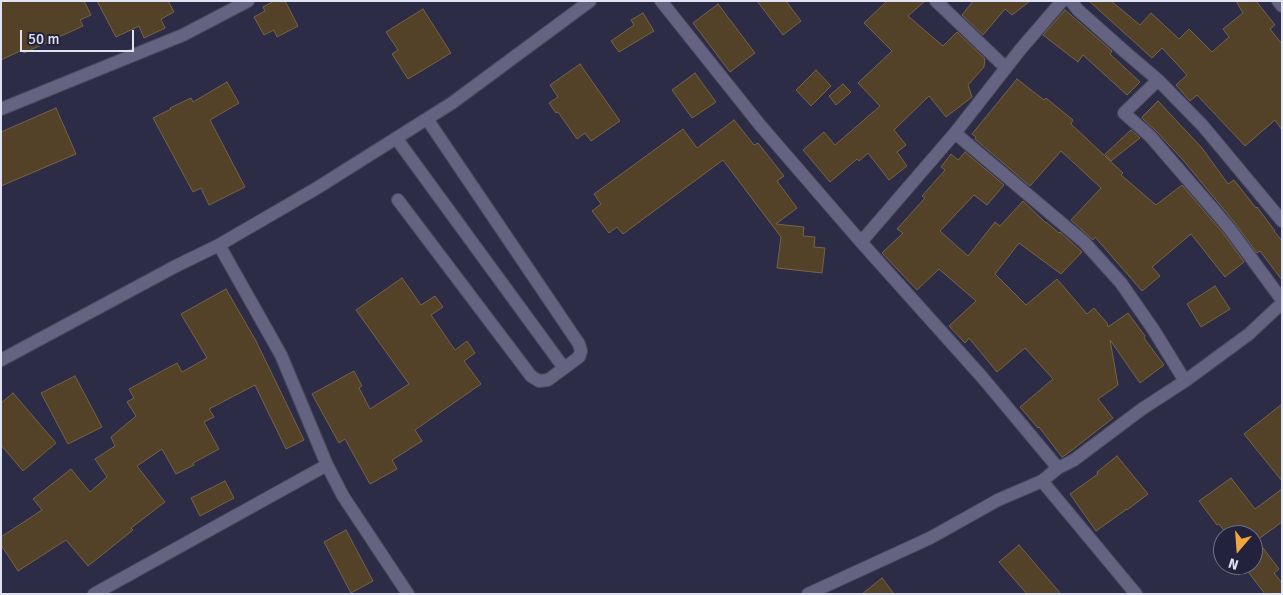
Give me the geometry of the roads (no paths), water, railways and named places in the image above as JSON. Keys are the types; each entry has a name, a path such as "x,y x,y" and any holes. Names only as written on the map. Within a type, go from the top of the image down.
{"street":[{"path":"1,109 183,34 248,1"},
{"path":"1,360 219,245 317,188 452,103 590,1"},
{"path":"661,1 760,125 861,242 982,377 1058,468"},
{"path":"936,1 1006,68"},
{"path":"861,242 956,133 1006,68 1062,1"},
{"path":"1071,1 1078,10 1158,80 1203,126 1282,220"},
{"path":"1278,1 1282,6"},
{"path":"808,594 930,538 998,500 1042,481 1058,468 1074,460 1142,409 1186,381 1249,334 1282,302 1213,209 1150,136 1124,113 1158,80"},
{"path":"398,200 531,376 539,381 548,380 579,357 582,351 579,344 427,119"},
{"path":"956,133 1084,242 1121,283 1186,381"},
{"path":"396,138 564,368"},
{"path":"219,245 281,355 327,466 343,496 408,594"},
{"path":"94,594 327,466"},
{"path":"1042,481 1136,594"}]}
